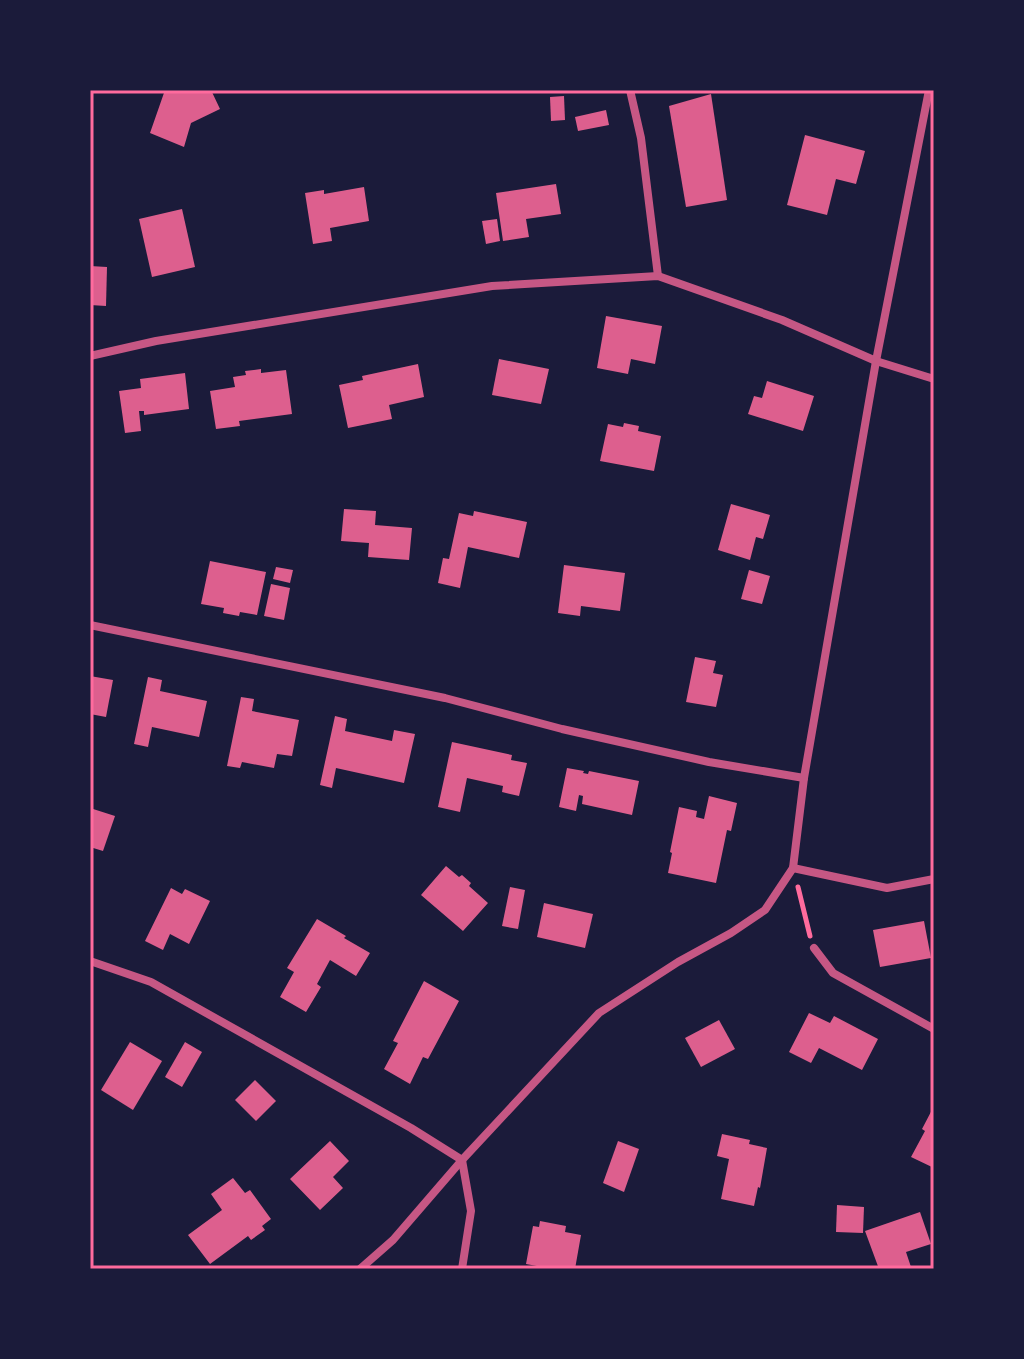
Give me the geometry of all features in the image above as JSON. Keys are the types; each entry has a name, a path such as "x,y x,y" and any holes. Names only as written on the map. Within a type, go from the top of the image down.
{"street":[{"path":"630,90 641,138 658,276"},
{"path":"360,1269 393,1240 462,1160 599,1013 765,910 793,868 804,778 876,361 929,90"},
{"path":"90,356 156,341 492,286 658,276 782,320 876,361 934,379"},
{"path":"90,625 445,698 562,729 709,762 804,778"},
{"path":"793,868 887,888 934,879"},
{"path":"814,948 833,973 934,1029"},
{"path":"90,961 151,982 411,1128 462,1160 471,1211 462,1269"}],"path":[{"path":"793,868 814,948"}],"building":[{"path":"165,90 211,90 220,109 191,123 184,147 150,133"},
{"path":"711,94 727,200 686,207 669,106"},
{"path":"564,96 565,120 551,121 550,97"},
{"path":"606,110 609,125 578,131 575,117"},
{"path":"805,135 865,151 856,184 836,179 827,215 787,205"},
{"path":"556,184 561,214 526,219 529,237 503,241 496,193"},
{"path":"364,187 369,221 330,228 332,241 313,244 305,193 324,190 324,194"},
{"path":"182,209 195,267 152,277 139,219"},
{"path":"497,219 500,241 486,244 482,221"},
{"path":"90,266 107,267 106,306 90,305"},
{"path":"606,316 662,326 655,364 631,359 628,374 597,368"},
{"path":"499,359 549,369 541,404 492,395"},
{"path":"418,364 424,397 389,405 392,419 348,428 339,385 363,380 362,376"},
{"path":"261,369 261,373 286,370 292,414 239,421 240,426 216,429 210,391 235,387 233,377 246,375 245,371"},
{"path":"185,373 189,409 144,415 144,411 139,411 141,431 125,433 119,391 141,388 140,379"},
{"path":"767,381 814,396 803,431 748,414 754,396 762,398"},
{"path":"624,423 639,426 638,431 661,436 654,471 600,461 608,424 623,427"},
{"path":"731,504 770,515 763,539 756,537 750,560 718,550"},
{"path":"344,509 376,511 375,525 412,528 409,560 368,557 369,543 341,541"},
{"path":"474,511 527,522 519,558 468,547 460,588 438,583 443,558 449,559 459,513 473,516"},
{"path":"210,561 266,572 257,615 223,613 224,608 201,604"},
{"path":"564,565 625,573 620,611 581,606 580,616 558,613"},
{"path":"276,567 293,570 290,583 273,579"},
{"path":"749,570 770,576 762,604 741,599"},
{"path":"271,584 290,588 284,620 264,616"},
{"path":"695,657 716,661 713,673 723,675 716,707 686,702"},
{"path":"90,676 113,680 106,717 90,714"},
{"path":"148,677 162,680 160,691 207,701 199,737 152,727 148,747 134,744"},
{"path":"241,697 254,699 252,711 299,720 292,756 277,754 274,768 242,762 240,768 227,766"},
{"path":"335,716 347,719 345,731 392,741 394,730 415,734 404,783 336,768 332,788 320,785"},
{"path":"452,742 512,755 511,760 527,763 519,796 502,792 503,786 467,778 460,812 438,807"},
{"path":"567,768 639,781 632,815 582,804 583,796 579,795 576,811 559,807"},
{"path":"709,796 737,803 731,831 727,830 716,883 668,873 679,807 697,811 696,817 704,819"},
{"path":"90,808 115,816 103,851 90,847"},
{"path":"446,866 459,877 462,875 488,903 463,931 421,895"},
{"path":"510,887 525,890 518,929 502,926"},
{"path":"171,888 182,894 185,889 210,901 189,944 170,934 163,950 145,941"},
{"path":"544,903 593,914 585,948 537,937"},
{"path":"317,919 370,953 356,976 330,960 317,984 321,987 306,1012 280,997 294,972 287,968"},
{"path":"924,921 931,958 880,967 873,930"},
{"path":"424,981 459,1001 428,1059 423,1057 410,1084 384,1069 398,1043 393,1041"},
{"path":"809,1013 830,1023 834,1016 878,1039 862,1070 819,1048 811,1063 789,1052"},
{"path":"719,1020 735,1049 701,1067 685,1038"},
{"path":"130,1042 162,1061 133,1110 101,1090"},
{"path":"185,1042 202,1052 182,1087 165,1077"},
{"path":"255,1080 276,1101 256,1121 235,1100"},
{"path":"934,1106 934,1168 911,1157"},
{"path":"722,1134 750,1140 749,1144 767,1148 754,1206 721,1199 729,1159 717,1156"},
{"path":"330,1141 349,1161 333,1177 343,1188 320,1210 290,1179"},
{"path":"618,1141 639,1149 624,1192 603,1183"},
{"path":"233,1178 245,1193 250,1190 271,1219 262,1226 265,1230 251,1240 248,1236 210,1264 188,1235 222,1210 211,1194"},
{"path":"837,1205 864,1207 863,1233 836,1232"},
{"path":"920,1212 931,1244 906,1252 911,1267 879,1269 865,1231"},
{"path":"540,1221 566,1226 565,1232 581,1235 575,1269 526,1264 533,1226 539,1227"}]}
